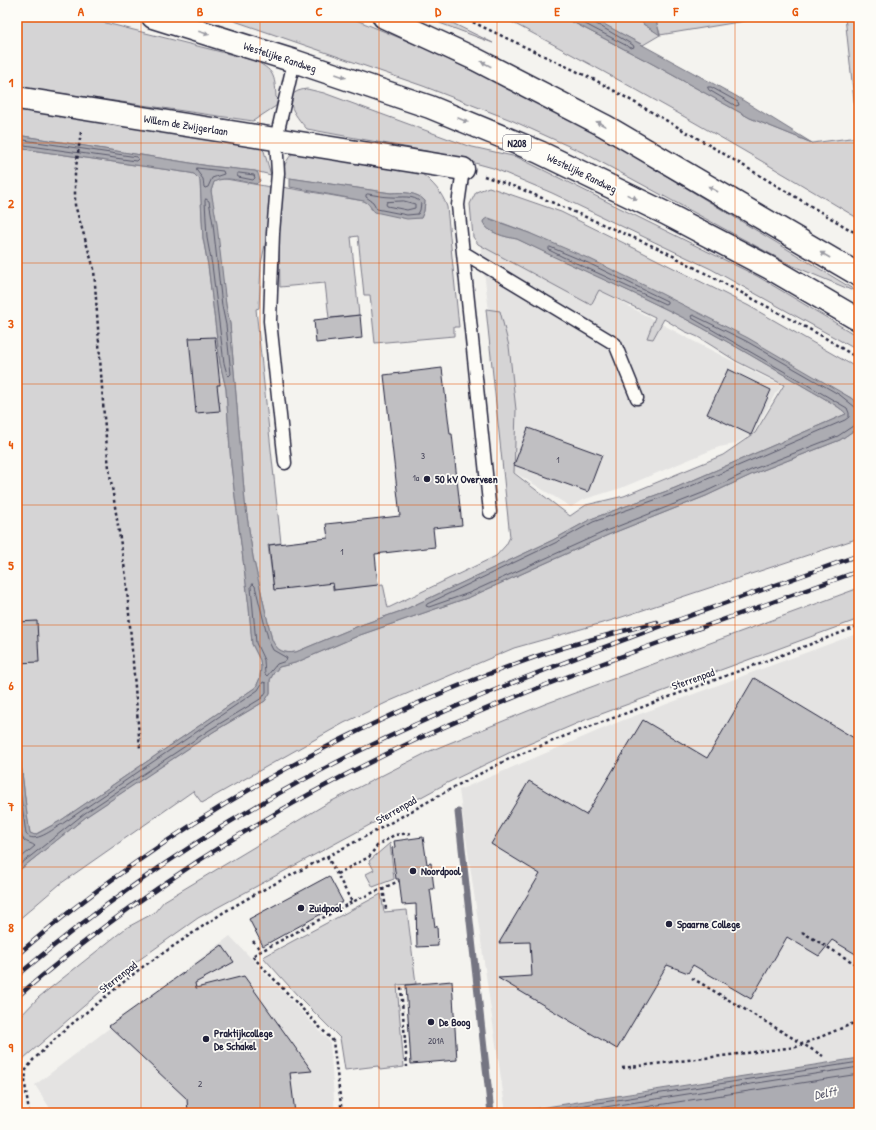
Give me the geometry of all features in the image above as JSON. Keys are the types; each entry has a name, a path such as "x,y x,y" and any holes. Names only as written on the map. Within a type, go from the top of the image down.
{"main road":[{"name":"Westelijke Randweg","path":"153,17 294,61 430,106 539,152 665,213 770,268 859,320"},
{"path":"384,17 475,59 605,126 859,275"},
{"name":"Willem de Zwijgerlaan","path":"17,98 463,169"}],"lane":[{"path":"285,463 270,320 273,233 278,173 276,139 294,61"},
{"path":"463,169 458,205 490,512"},
{"path":"464,253 616,344 637,398"}],"path":[{"path":"462,17 597,81 704,142 859,235"},
{"path":"80,142 74,189 75,205 94,268 103,411 109,468 126,577 140,748"},
{"path":"463,169 521,189 662,250 815,333 859,359"},
{"name":"Sterrenpad","path":"30,1113 25,1084 26,1070 33,1060 68,1027 141,968 224,912 257,893 374,832 456,786 509,759 572,733 859,626"},
{"path":"337,874 369,857 377,846 394,835 412,833"},
{"path":"327,856 352,902"},
{"path":"342,1113 333,1041 252,956 352,902 399,881"},
{"path":"383,888 386,909"},
{"path":"802,932 859,966"},
{"path":"253,941 261,951"},
{"path":"692,978 823,1056"},
{"path":"401,987 407,1066"},
{"path":"622,1068 796,1047 859,1022"}],"shaded area":[{"path":"17,17 82,17 253,60 269,70 274,78 276,97 278,99 276,106 253,121 17,87"},
{"path":"223,17 349,17 429,50 527,97 617,146 853,289 851,290 791,265 586,154 511,120 423,86"},
{"path":"425,17 440,17 493,43 429,19"},
{"path":"502,17 563,17 649,62 750,118 812,143 858,137 845,17 859,17 859,219 682,115"},
{"path":"588,17 642,17 643,24 660,34 655,17 769,17 660,35 643,45"},
{"path":"307,89 324,93 468,146 517,157 757,276 859,337 859,351 711,269 552,193 493,168 442,154 307,129 294,111 291,105 291,100 293,95 298,91"},
{"path":"17,107 257,143 264,151 271,175 255,171 209,166 17,135"},
{"path":"17,148 190,173 194,174 200,180 203,238 208,265 220,363 226,389 231,465 249,607 252,644 260,660 261,667 260,678 256,687 60,821 34,835 30,833 27,815 17,730"},
{"path":"298,149 421,173 437,188 447,207 459,327 454,327 454,336 375,343 370,295 364,295 358,236 351,237 359,315 329,318 325,283 280,287 279,244 282,187 364,201 370,204 371,209 421,218 424,211 425,201 414,194 391,193 282,177 287,161"},
{"path":"218,179 226,179 270,187 266,240 261,264 259,308 256,309 281,543 268,545 274,589 332,582 333,590 383,584 388,608 496,556 506,545 510,537 486,309 500,311 509,346 516,410 514,473 570,516 586,505 624,496 723,455 755,433 784,385 736,361 698,337 684,331 664,319 653,339 647,338 655,317 599,290 591,305 478,244 473,237 470,204 476,192 489,187 561,212 749,306 859,369 859,405 851,398 529,233 489,218 484,220 483,222 485,226 493,232 502,236 517,239 668,310 702,328 826,400 844,411 846,414 675,488 591,519 553,540 404,610 361,625 296,652 288,653 281,651 276,647 272,640 253,557 245,502 230,324 226,305 211,191 214,182"},
{"path":"490,231 693,341 782,386 775,394 754,433 735,444 719,447 621,488 582,500 571,507 509,469 481,248"},
{"path":"859,425 859,538 613,620 514,648 390,701 344,723 202,803 193,791 60,884 17,921 17,872 87,816 213,732 265,701 270,693 270,680 279,667 295,663 360,635 470,597 608,535 706,496 753,474 840,440 856,429"},
{"path":"859,588 859,619 585,720 515,750 447,783 198,918 129,967 24,1058 17,1073 17,1020 39,997 126,928 154,913 164,901 326,804 430,751 545,704"},
{"name":"Spaarne College","path":"859,633 859,1058 506,1113 459,790 621,721"},
{"path":"390,843 394,879 373,887 366,874 374,870 369,861"},
{"path":"381,894 384,912 407,910 416,984 397,985 404,1067 380,1070 378,1066 345,1070 340,1038 297,995 263,957"},
{"path":"230,936 330,1042 335,1113 53,1113 35,1085"}],"water":[{"path":"563,17 591,17 736,96 812,143 750,118 649,62"},
{"path":"642,17 655,17 660,35 643,24"},
{"path":"17,135 209,166 255,171 258,173 260,181 256,184 224,179 214,182 211,191 217,224 226,305 230,324 245,502 253,557 272,640 276,647 281,651 288,653 296,652 361,625 404,610 553,540 591,519 675,488 846,414 844,411 826,400 685,319 517,239 502,236 493,232 485,226 483,222 487,218 529,233 590,259 748,338 851,398 859,405 859,425 856,429 840,440 753,474 706,496 608,535 470,597 360,635 295,663 279,667 270,680 270,693 265,701 213,732 87,816 17,872 17,844 19,842 17,829 17,730 30,833 35,835 60,821 256,687 260,678 261,667 260,660 252,644 249,607 231,465 226,389 220,363 208,265 203,238 200,180 194,174 190,173 17,148"},
{"path":"290,178 391,193 414,194 425,201 424,211 421,218 407,219 375,212 368,203 364,201 290,187"},
{"name":"Delft","path":"859,1058 859,1113 508,1113"}],"building":[{"path":"360,315 362,338 316,343 314,320"},
{"path":"215,337 220,385 217,385 220,411 196,413 189,338"},
{"name":"50 kV Overveen","path":"442,368 450,434 452,434 462,525 433,528 435,547 375,554 378,585 334,590 333,583 274,590 269,545 328,538 326,524 400,516 384,375"},
{"path":"728,369 771,390 751,435 707,414"},
{"path":"528,428 602,455 588,492 514,465"},
{"path":"37,621 39,662 17,663 17,622"},
{"path":"754,678 859,741 859,956 832,940 819,956 787,937 751,999 693,965 688,973 667,965 617,1049 498,978 532,976 530,942 499,943 540,874 491,844 529,781 586,815 643,720 707,758"},
{"name":"Noordpool","path":"423,837 427,864 431,863 434,889 430,889 435,927 437,926 438,946 417,947 416,904 402,905 399,879 396,879 392,848 395,847 394,841"},
{"name":"Zuidpool","path":"329,876 343,902 263,946 249,919"},
{"name":"Praktijkcollege De Schakel","path":"222,945 234,962 195,983 196,988 244,976 312,1071 290,1073 295,1113 188,1113 187,1099 109,1026"},
{"name":"De Boog","path":"452,981 457,1060 411,1064 406,985"}],"waterway":[{"path":"458,812 491,1113"}],"railway":[{"path":"17,976 59,941 147,876 239,816 335,763 442,713 560,664 679,619 859,555"},
{"path":"17,997 63,958 111,922 210,853 262,821 368,763 451,724 540,687 859,571"},
{"path":"17,955 74,908 135,863 198,821 263,782 330,745 399,712 468,682 553,651 657,622"}],"place":[{"name":"50 kV Overveen","path":"427,479"},
{"name":"Noordpool","path":"413,871"},
{"name":"Zuidpool","path":"301,908"},
{"name":"Spaarne College","path":"669,924"},
{"name":"De Boog","path":"431,1022"},
{"name":"Praktijkcollege De Schakel","path":"206,1039"}]}
